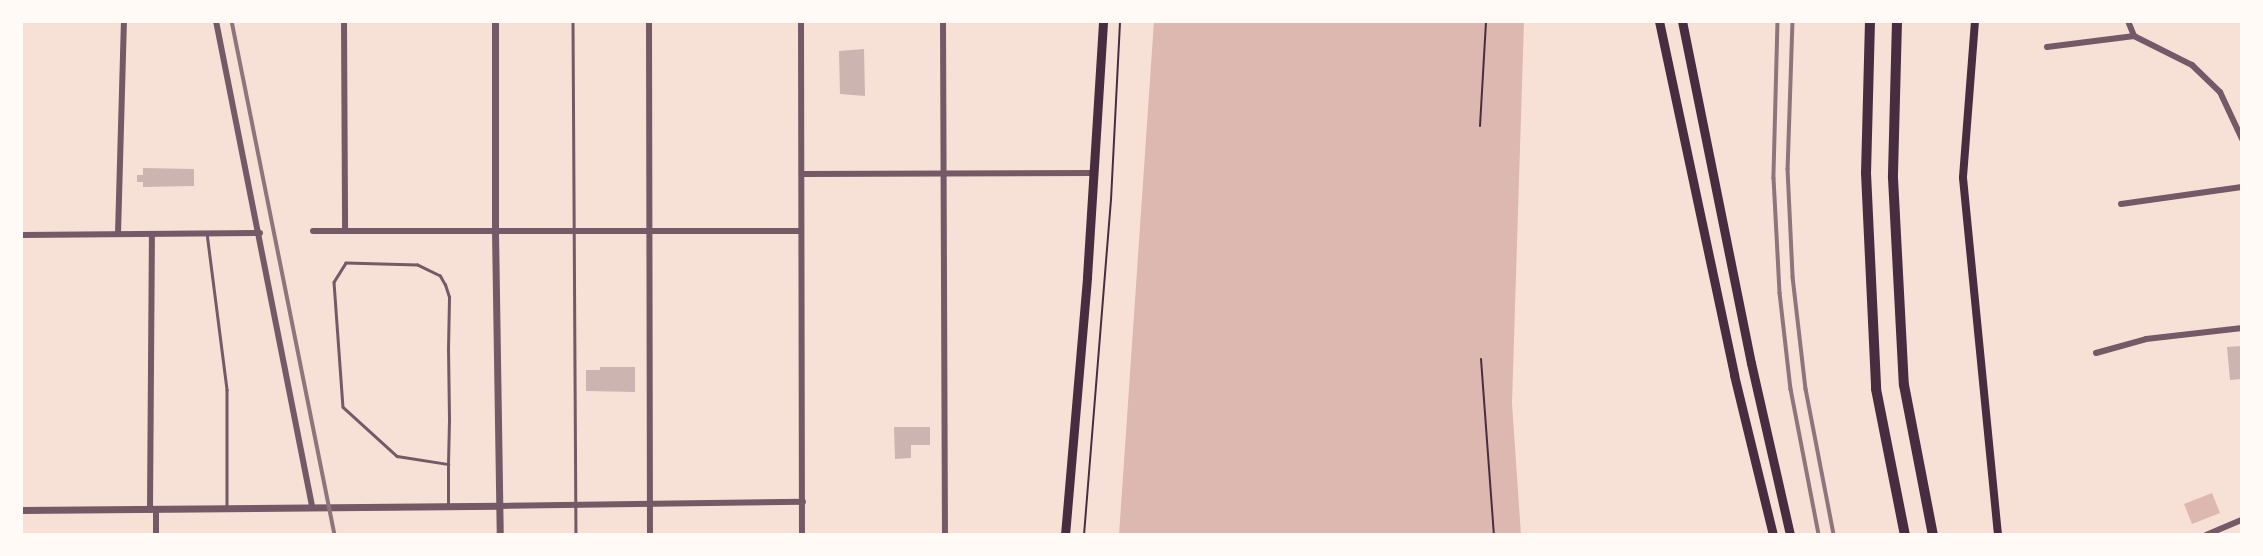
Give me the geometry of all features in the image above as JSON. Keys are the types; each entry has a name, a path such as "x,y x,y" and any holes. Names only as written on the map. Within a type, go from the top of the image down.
{"highway":[{"path":"1870,21 1866,173 1877,389 1905,535"},
{"path":"1897,21 1893,178 1905,385 1933,535"}],"main road":[{"path":"1065,535 1094,173 1103,21"},
{"path":"1659,21 1734,375 1773,535"},
{"path":"1682,21 1751,363 1790,535"},
{"path":"1975,21 1963,178 1998,535"}],"street":[{"path":"118,234 124,21"},
{"path":"216,21 312,506"},
{"path":"344,21 345,231"},
{"path":"495,21 500,535"},
{"path":"649,21 652,231 650,535"},
{"path":"801,21 802,535"},
{"path":"943,21 945,535"},
{"path":"2129,21 2134,36"},
{"path":"2046,47 2134,36 2192,65 2220,92 2242,139"},
{"path":"803,174 943,171 1094,173"},
{"path":"2121,204 2242,187"},
{"path":"313,231 801,232"},
{"path":"152,233 153,510 156,535"},
{"path":"21,235 260,233"},
{"path":"2096,353 2146,340 2242,328"},
{"path":"21,510 803,502"},
{"path":"2206,535 2242,520"}],"lane":[{"path":"573,21 576,535"},
{"path":"207,233 228,390 227,508"},
{"path":"448,506 449,464 449,297 445,285 440,276 417,265 346,263 341,266 334,282 343,407 397,456 449,464"}],"path":[{"path":"1084,535 1111,201 1120,21"},
{"path":"1480,126 1486,21"},
{"path":"1481,359 1494,535"}],"shaded area":[{"path":"1154,21 1524,21 1512,403 1521,535 1119,535"},
{"path":"2212,493 2220,513 2192,524 2184,504"}],"building":[{"path":"864,49 865,96 840,94 839,51"},
{"path":"143,168 194,169 194,186 143,187 143,182 137,182 137,175 143,175"},
{"path":"2242,346 2242,379 2230,380 2227,347"},
{"path":"600,367 635,367 635,392 586,391 586,370 600,370"},
{"path":"894,427 930,427 930,445 911,445 911,458 895,459"}],"railway":[{"path":"232,21 335,535"},
{"path":"1778,21 1774,178 1780,293 1791,389 1819,535"},
{"path":"1793,21 1788,169 1793,277 1806,389 1834,535"}]}
